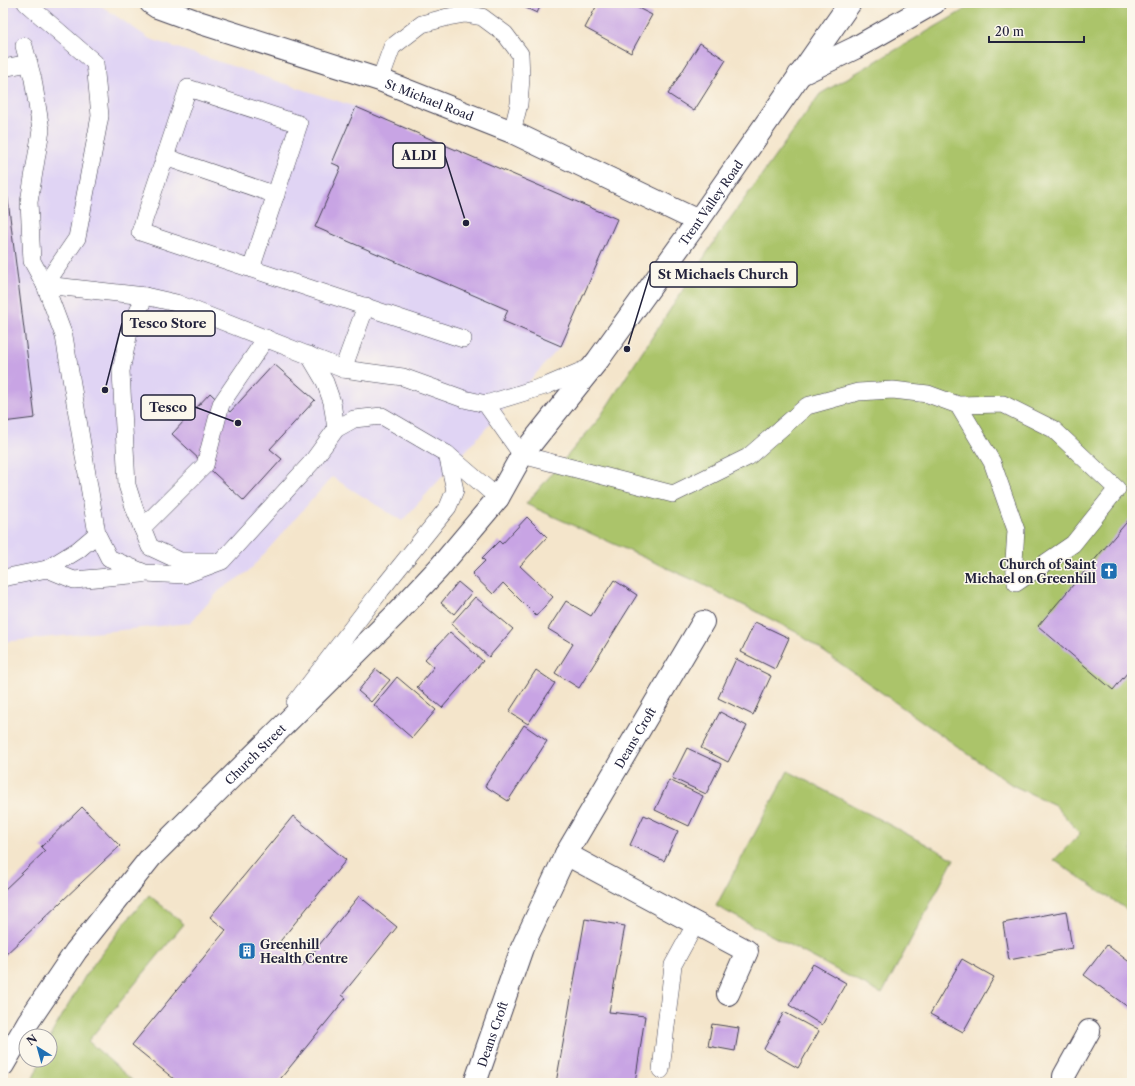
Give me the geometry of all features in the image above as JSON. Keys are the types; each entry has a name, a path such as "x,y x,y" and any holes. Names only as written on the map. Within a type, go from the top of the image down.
{"street":[{"name":"St Michael Road","path":"151,3 157,7 201,23 380,80 512,132 698,221"},
{"name":"Trent Valley Road","path":"522,455 594,365 698,221 850,3"},
{"path":"799,75 855,48 934,3"},
{"name":"Church Street","path":"3,1065 28,1022 76,951 151,857 396,614 439,568 498,498 522,455"},
{"name":"Deans Croft","path":"475,1083 522,948 566,854 703,622"},
{"path":"566,854 747,951 728,994"},
{"path":"1064,1083 1064,1076 1088,1031"}],"lane":[{"path":"26,3 96,63 100,116 77,238 45,285"},
{"path":"380,80 392,47 422,24 465,14 482,17 505,34 520,54 521,78 519,104 512,132"},
{"path":"24,46 33,79 41,130 29,202 32,260 45,285 64,336 97,534 109,558 145,573"},
{"path":"3,68 29,63"},
{"path":"251,269 299,124 188,88 140,232 251,269 366,306 463,339"},
{"path":"165,157 276,195"},
{"path":"45,285 145,296 176,303 343,369 403,377 464,399 486,404 548,385 594,365"},
{"path":"145,296 128,332 121,371 127,485 135,510 150,546 180,561 222,561"},
{"path":"343,369 366,306"},
{"path":"142,528 205,464 221,404 266,338"},
{"path":"309,356 325,382 332,402 336,429"},
{"path":"486,404 522,455 673,494 748,457 807,406 858,392 893,390 928,394 958,405 1003,404 1053,429 1117,489 1073,544 1016,583 1014,561 1016,530 992,462 958,405"},
{"path":"46,569 74,580 145,573 184,575 222,561 312,462 336,429 354,419 382,416 447,454 498,498"},
{"path":"264,744 381,590 448,507 455,490 447,454"},
{"path":"3,578 46,569 78,550 97,534"},
{"path":"661,1070 673,965 696,923"}],"shaded area":[{"path":"3,3 97,3 150,39 356,107 617,219 561,346 402,521 332,477 249,571 220,590 190,623 3,642"}],"green space":[{"path":"976,3 1132,3 1132,913 1054,860 1080,834 1055,805 1012,785 796,632 700,583 526,504 598,420 722,230 820,94"},
{"path":"788,771 954,859 882,994 716,906"},
{"path":"149,895 184,924 88,1041 135,1083 31,1083 38,1068 58,1068 58,1028 55,1028 87,973 124,924"}],"building":[{"path":"515,3 542,3 537,13"},
{"path":"598,3 628,3 652,15 631,53 585,28"},
{"path":"700,43 726,60 694,111 668,94"},
{"path":"356,107 617,219 561,346 503,321 508,310 315,227 341,167 332,163"},
{"path":"3,160 35,418 3,422"},
{"path":"274,364 315,400 270,449 282,459 244,501 172,434 210,393 230,412"},
{"name":"Church of Saint Michael on Greenhill","path":"1132,516 1132,667 1113,690 1038,626"},
{"path":"527,517 547,537 520,566 553,597 536,616 503,583 493,594 472,574 485,561 482,558 499,541 502,544"},
{"path":"614,580 637,595 579,688 555,673 573,644 548,629 566,601 591,616"},
{"path":"458,582 471,593 454,614 441,603"},
{"path":"475,597 513,629 489,657 451,624"},
{"path":"755,622 789,638 775,669 741,652"},
{"path":"450,632 483,661 442,708 417,687 434,667 425,659"},
{"path":"736,659 771,676 753,715 718,698"},
{"path":"376,669 390,680 371,702 358,691"},
{"path":"536,670 555,683 528,724 509,712"},
{"path":"397,677 436,710 412,738 374,705"},
{"path":"720,712 747,726 728,762 701,748"},
{"path":"524,725 547,741 508,801 485,786"},
{"path":"687,748 721,764 706,794 672,778"},
{"path":"669,780 703,796 689,826 655,810"},
{"path":"82,807 120,846 3,957 3,891 45,851 41,847"},
{"path":"644,815 678,831 664,861 630,845"},
{"name":"Greenhill Health Centre","path":"293,816 346,860 277,945 302,966 359,896 397,927 342,995 346,998 277,1083 179,1083 132,1045 226,930 210,917"},
{"path":"1066,911 1072,948 1009,960 1003,923"},
{"path":"585,919 625,926 609,1012 645,1016 635,1083 556,1083"},
{"path":"1107,945 1132,964 1132,1010 1084,975"},
{"path":"962,959 994,977 963,1032 930,1014"},
{"path":"813,964 846,983 822,1025 789,1005"},
{"path":"784,1012 819,1031 798,1068 764,1049"},
{"path":"712,1024 739,1028 735,1051 708,1046"}],"place":[{"name":"ALDI","path":"466,223"},
{"name":"St Michaels Church","path":"627,349"},
{"name":"Tesco Store","path":"105,390"},
{"name":"Tesco","path":"238,423"},
{"name":"Church of Saint Michael on Greenhill","path":"1109,571"},
{"name":"Greenhill Health Centre","path":"247,951"}]}
